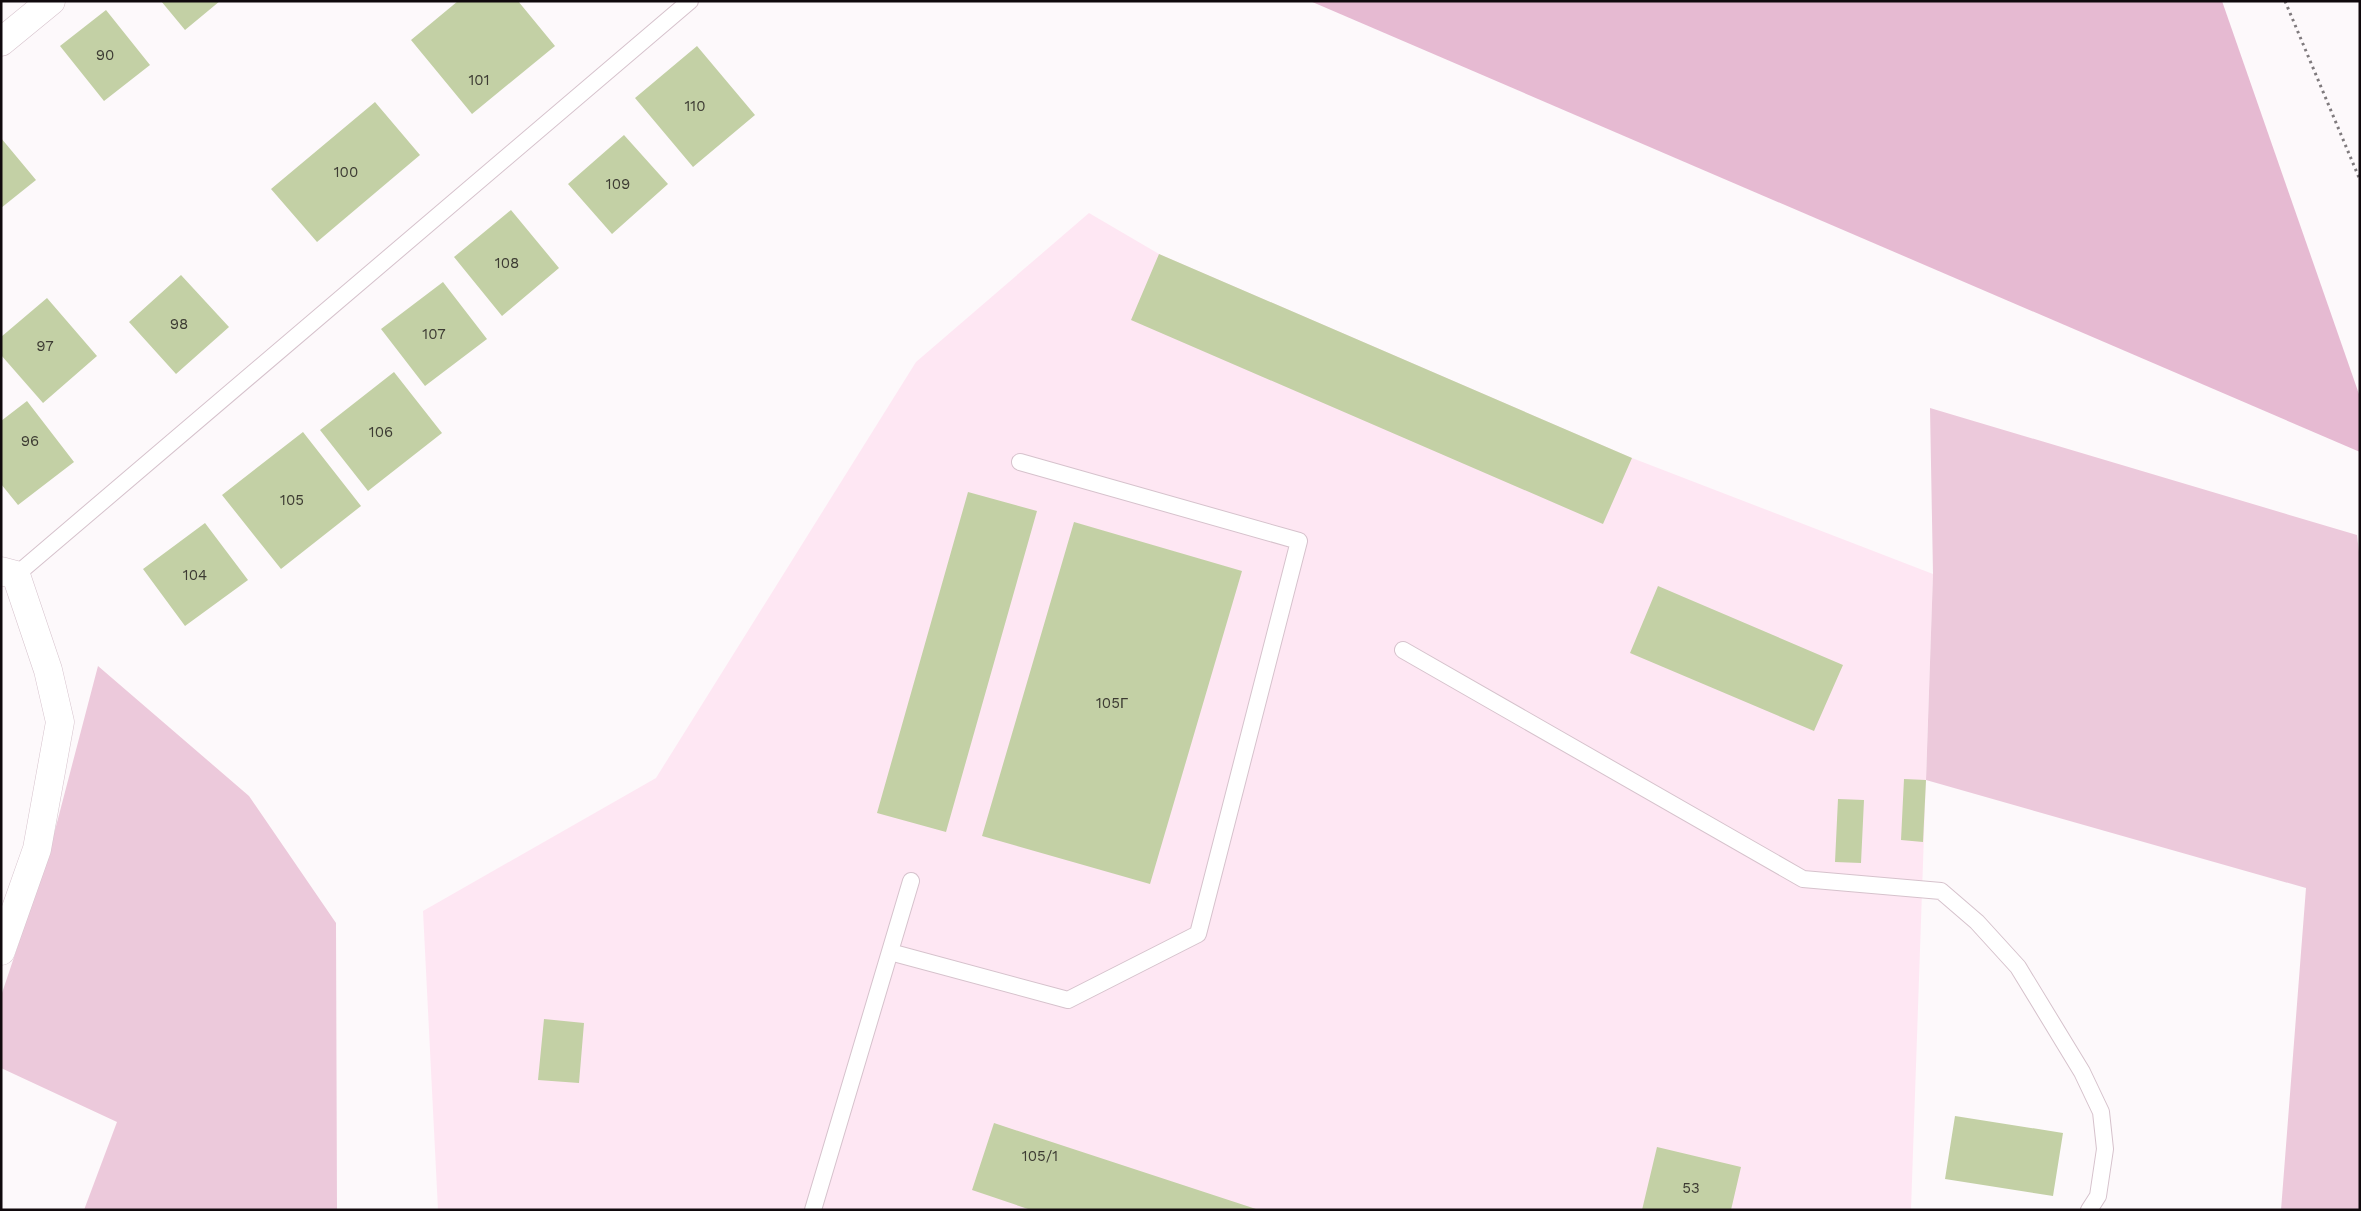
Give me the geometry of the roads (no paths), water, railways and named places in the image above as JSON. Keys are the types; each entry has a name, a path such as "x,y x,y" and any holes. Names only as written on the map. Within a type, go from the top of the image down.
{"street":[{"path":"1,42 51,1"},
{"path":"1,951 37,849 60,722 48,670 9,573"}],"lane":[{"path":"9,573 690,1"},
{"path":"890,952 1068,1000 1198,934 1299,541 1020,462"},
{"path":"1403,650 1803,879 1941,892 1977,922 2018,968 2082,1072 2100,1112 2105,1149 2098,1196 2089,1210"},
{"path":"813,1210 911,881"}]}
